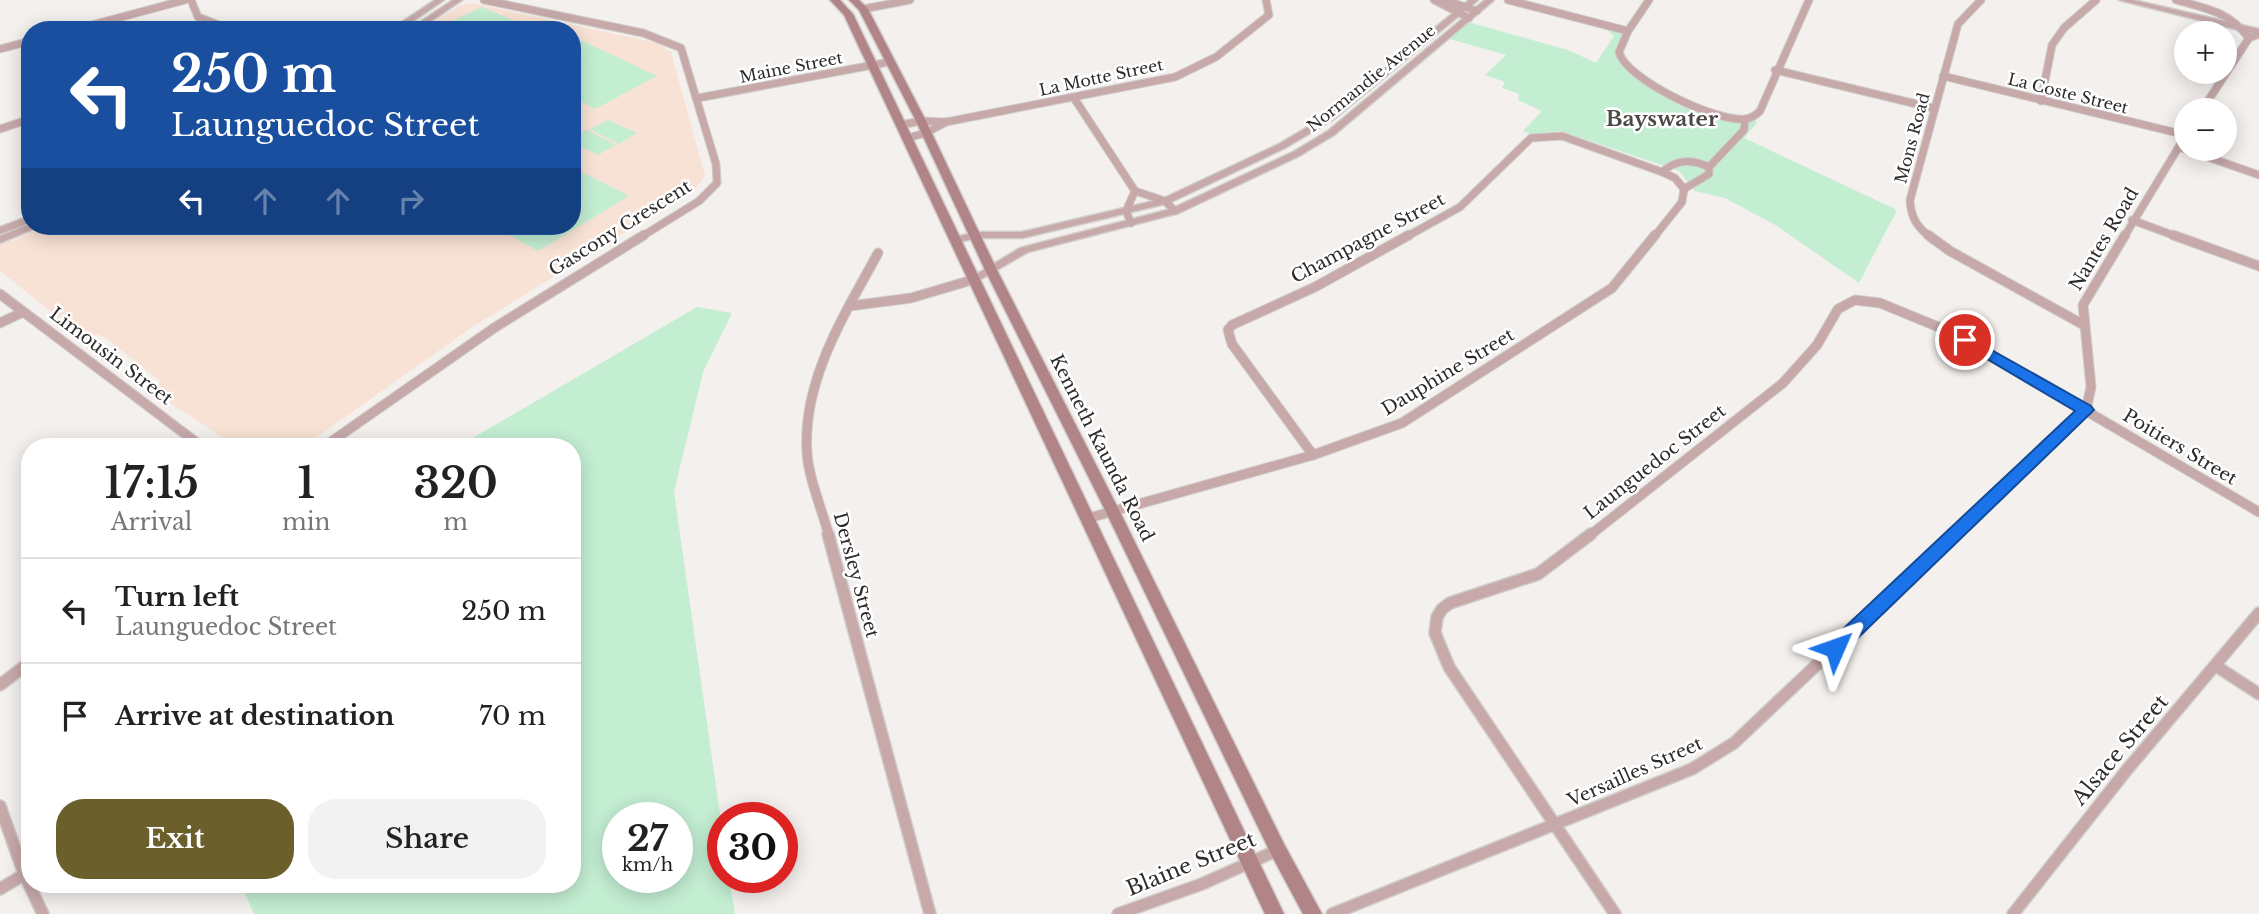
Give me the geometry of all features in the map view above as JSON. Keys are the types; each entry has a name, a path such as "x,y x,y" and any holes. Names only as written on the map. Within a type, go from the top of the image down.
{"main road":[{"path":"835,0 848,14 925,172 972,279 1089,518 1275,914"},
{"name":"Kenneth Kaunda Road","path":"858,5 944,168 991,270 1278,849 1313,914"},
{"path":"925,172 944,168"}],"street":[{"path":"107,21 185,0"},
{"path":"191,0 198,17 208,21"},
{"path":"408,21 440,0"},
{"path":"426,21 458,0"},
{"name":"Gascony Crescent","path":"336,438 494,328 699,201 717,183 718,177 698,99 684,53 675,44 643,33 484,0"},
{"path":"858,5 910,0"},
{"name":"La Motte Street","path":"904,131 1175,76 1216,57 1264,19 1270,11 1266,0"},
{"path":"1434,0 1469,10"},
{"path":"1445,0 1469,10"},
{"name":"Normandie Avenue","path":"955,240 976,235 1015,236 1165,201 1282,146 1331,117 1469,10 1490,0"},
{"path":"1508,0 1628,31"},
{"path":"1649,0 1628,31 1619,52 1622,62 1632,73 1704,110 1736,119 1745,119 1760,111 1775,71 1809,0"},
{"name":"Mons Road","path":"1981,0 1962,18 1933,108 1910,200 1911,216 1928,236 1950,251 2082,324"},
{"path":"2041,101 2052,46 2064,28 2096,0"},
{"path":"2123,0 2239,25 2259,26"},
{"path":"2145,0 2239,25 2259,33"},
{"path":"2176,0 2218,12 2239,25 2249,38"},
{"name":"Normandie Avenue","path":"972,279 1030,248 1175,211 1296,154 1331,133 1469,10"},
{"path":"2210,98 2249,38 2259,33"},
{"path":"0,49 21,43"},
{"name":"Maine Street","path":"698,99 888,62"},
{"path":"1775,71 1933,108"},
{"name":"La Coste Street","path":"1944,76 2174,132"},
{"path":"1074,97 1135,191 1165,201 1175,211"},
{"path":"1684,189 1709,174 1709,167 1744,130 1745,119"},
{"path":"0,129 21,122"},
{"name":"La Motte Street","path":"904,131 946,122"},
{"name":"Champagne Street","path":"1313,455 1232,344 1228,330 1232,325 1315,287 1460,207 1531,138 1567,138 1662,172 1675,178 1684,189"},
{"path":"1282,146 1296,154"},
{"name":"Nantes Road","path":"2086,410 2090,393 2082,324 2083,305 2132,220 2174,155"},
{"path":"1662,172 1672,163 1683,160 1709,167"},
{"path":"2219,161 2259,175"},
{"name":"Dauphine Street","path":"1089,518 1313,455 1402,423 1594,302 1624,275 1682,202 1684,189"},
{"path":"1131,223 1126,211 1135,191"},
{"path":"2132,220 2259,266"},
{"path":"0,230 21,222"},
{"path":"0,240 21,232"},
{"name":"Dersley Street","path":"877,253 825,357 812,392 806,435 807,455 930,914"},
{"path":"850,306 911,298 972,279"},
{"name":"Limousin Street","path":"0,294 190,438"},
{"name":"Launguedoc Street","path":"1556,826 1437,645 1434,626 1438,612 1444,606 1538,574 1558,560 1783,383 1817,345 1838,309 1850,301 1880,303 1935,324 2086,410"},
{"path":"0,323 23,312"},
{"name":"Poitiers Street","path":"2086,410 2259,512"},
{"name":"Versailles Street","path":"1332,914 1556,826 1692,769 1716,756 1734,743 2086,410"},
{"name":"Alsace Street","path":"2013,914 2126,771 2259,613"},
{"path":"2216,666 2259,694"},
{"path":"0,685 21,669"},
{"path":"0,806 21,857"},
{"path":"1556,826 1615,914"},
{"name":"Blaine Street","path":"1118,914 1202,884 1278,849"},
{"path":"0,889 21,876"},
{"path":"35,893 43,914"}],"shaded area":[{"path":"472,3 555,21 435,21 460,5"},
{"path":"581,27 657,43 671,52 705,176 695,189 471,328 315,438 223,438 154,391 160,381 107,339 97,334 83,337 0,271 0,245 25,235 581,235"}],"green space":[{"path":"482,7 515,21 452,21"},
{"path":"1468,22 1568,50 1596,63 1614,36 1606,29 1625,32 1616,48 1618,57 1629,71 1713,114 1755,119 1757,123 1744,138 1897,210 1859,283 1777,226 1725,198 1695,191 1679,171 1561,131 1530,134 1523,131 1542,111 1518,100 1519,94 1502,88 1505,82 1485,75 1506,55 1450,39"},
{"path":"581,40 657,76 595,109 581,102"},
{"path":"608,120 637,133 619,144 590,129"},
{"path":"587,130 616,145 598,155 581,146 581,133"},
{"path":"581,172 629,196 581,225"},
{"path":"509,235 564,235 538,251"},
{"path":"697,307 732,313 703,372 674,492 718,802 707,802 707,893 732,893 735,914 254,914 245,893 581,893 581,438 473,438"}],"district":[{"name":"Bayswater","path":"1662,119"}],"route":[{"path":"1835,648 2086,410 1965,340"}]}
